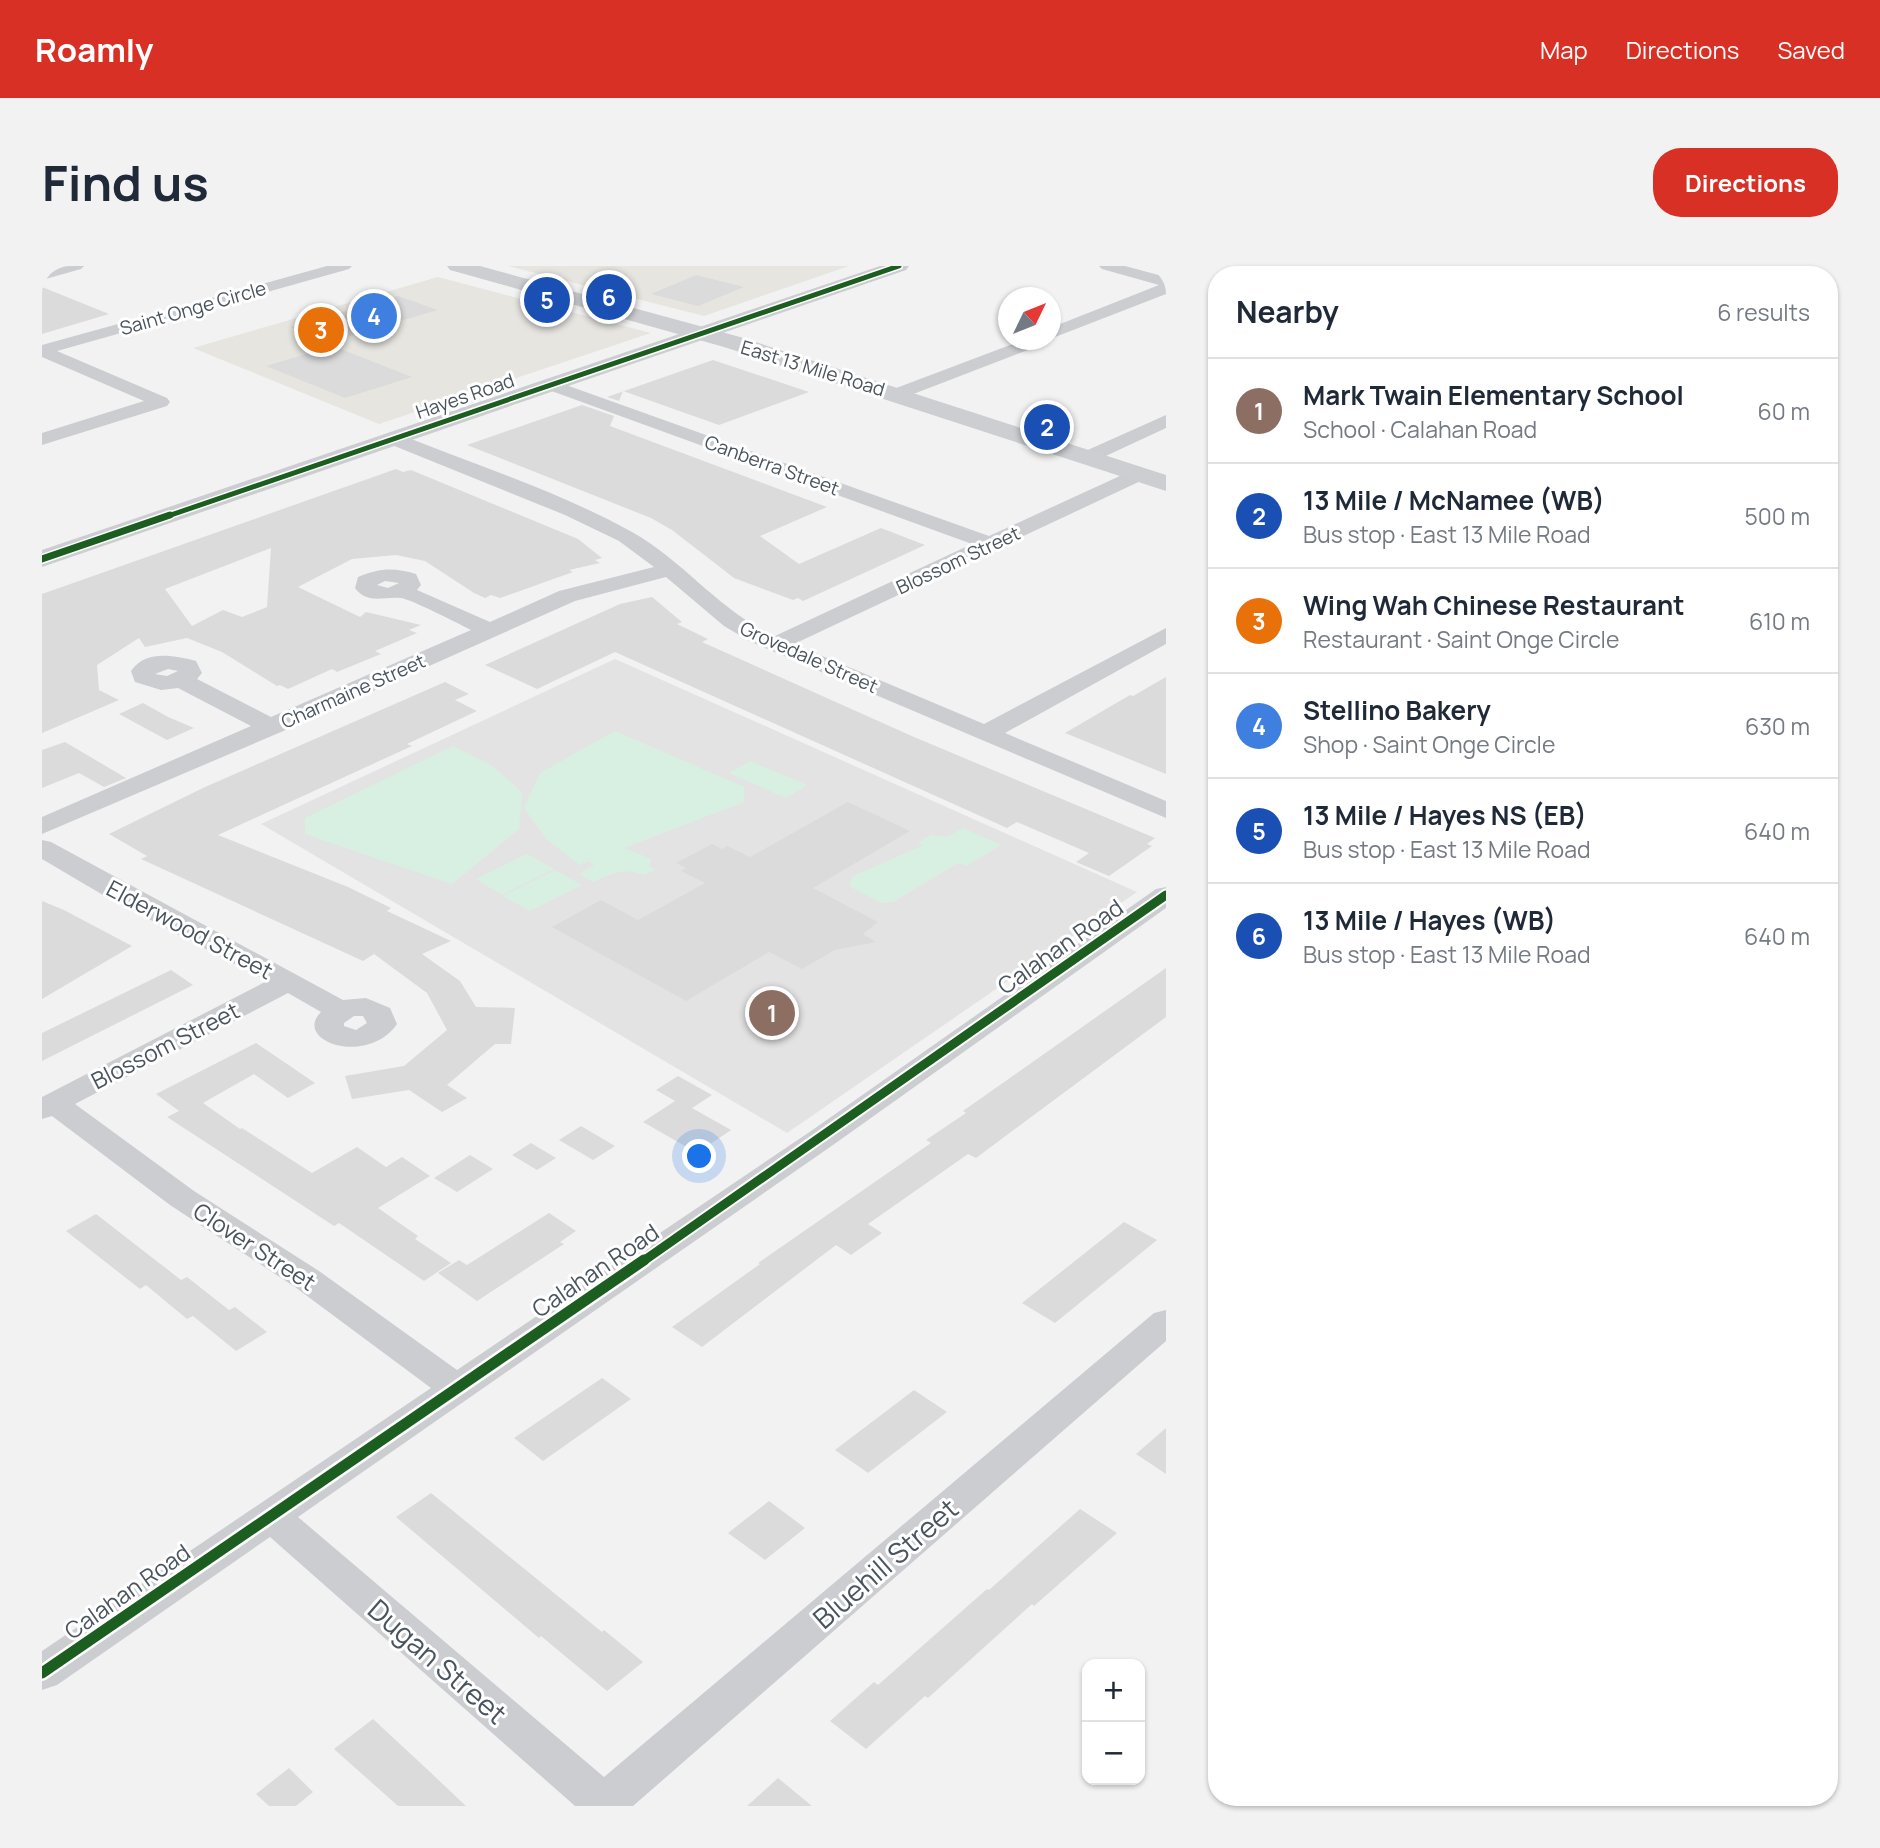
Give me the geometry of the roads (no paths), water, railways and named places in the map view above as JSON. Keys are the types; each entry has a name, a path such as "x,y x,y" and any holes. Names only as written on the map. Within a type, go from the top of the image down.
{"main road":[{"name":"East 13 Mile Road","path":"457,266 703,334 1166,482"}],"street":[{"path":"42,275 76,266"},
{"name":"Saint Onge Circle","path":"42,351 344,266"},
{"name":"Hayes Road","path":"42,559 899,266"},
{"path":"1107,266 1166,282"},
{"path":"1061,330 1166,288"},
{"path":"897,394 1011,350"},
{"path":"42,351 162,402 42,439"},
{"name":"Canberra Street","path":"552,385 991,544"},
{"path":"1088,457 1166,421"},
{"name":"Grovedale Street","path":"394,439 600,523 642,547 732,621 775,644 1166,810"},
{"name":"Blossom Street","path":"775,644 1140,474"},
{"name":"Charmaine Street","path":"42,826 581,591 668,570"},
{"path":"402,591 490,630"},
{"path":"986,733 1166,635"},
{"path":"181,680 272,727"},
{"name":"Elderwood Street","path":"42,848 82,873 201,933 339,1010"},
{"name":"Calahan Road","path":"42,1672 822,1138 1166,895"},
{"name":"Blossom Street","path":"48,1106 288,981"},
{"name":"Clover Street","path":"48,1106 307,1279 457,1388"},
{"name":"Bluehill Street","path":"605,1805 1166,1322"},
{"name":"Dugan Street","path":"270,1516 605,1805"}],"place":[{"name":"13 Mile / Hayes (WB)","path":"609,297"},
{"name":"13 Mile / Hayes NS (EB)","path":"547,300"},
{"name":"Stellino Bakery","path":"374,316"},
{"name":"Wing Wah Chinese Restaurant","path":"321,330"},
{"name":"13 Mile / McNamee (WB)","path":"1047,427"},
{"name":"Mark Twain Elementary School","path":"772,1013"}]}
